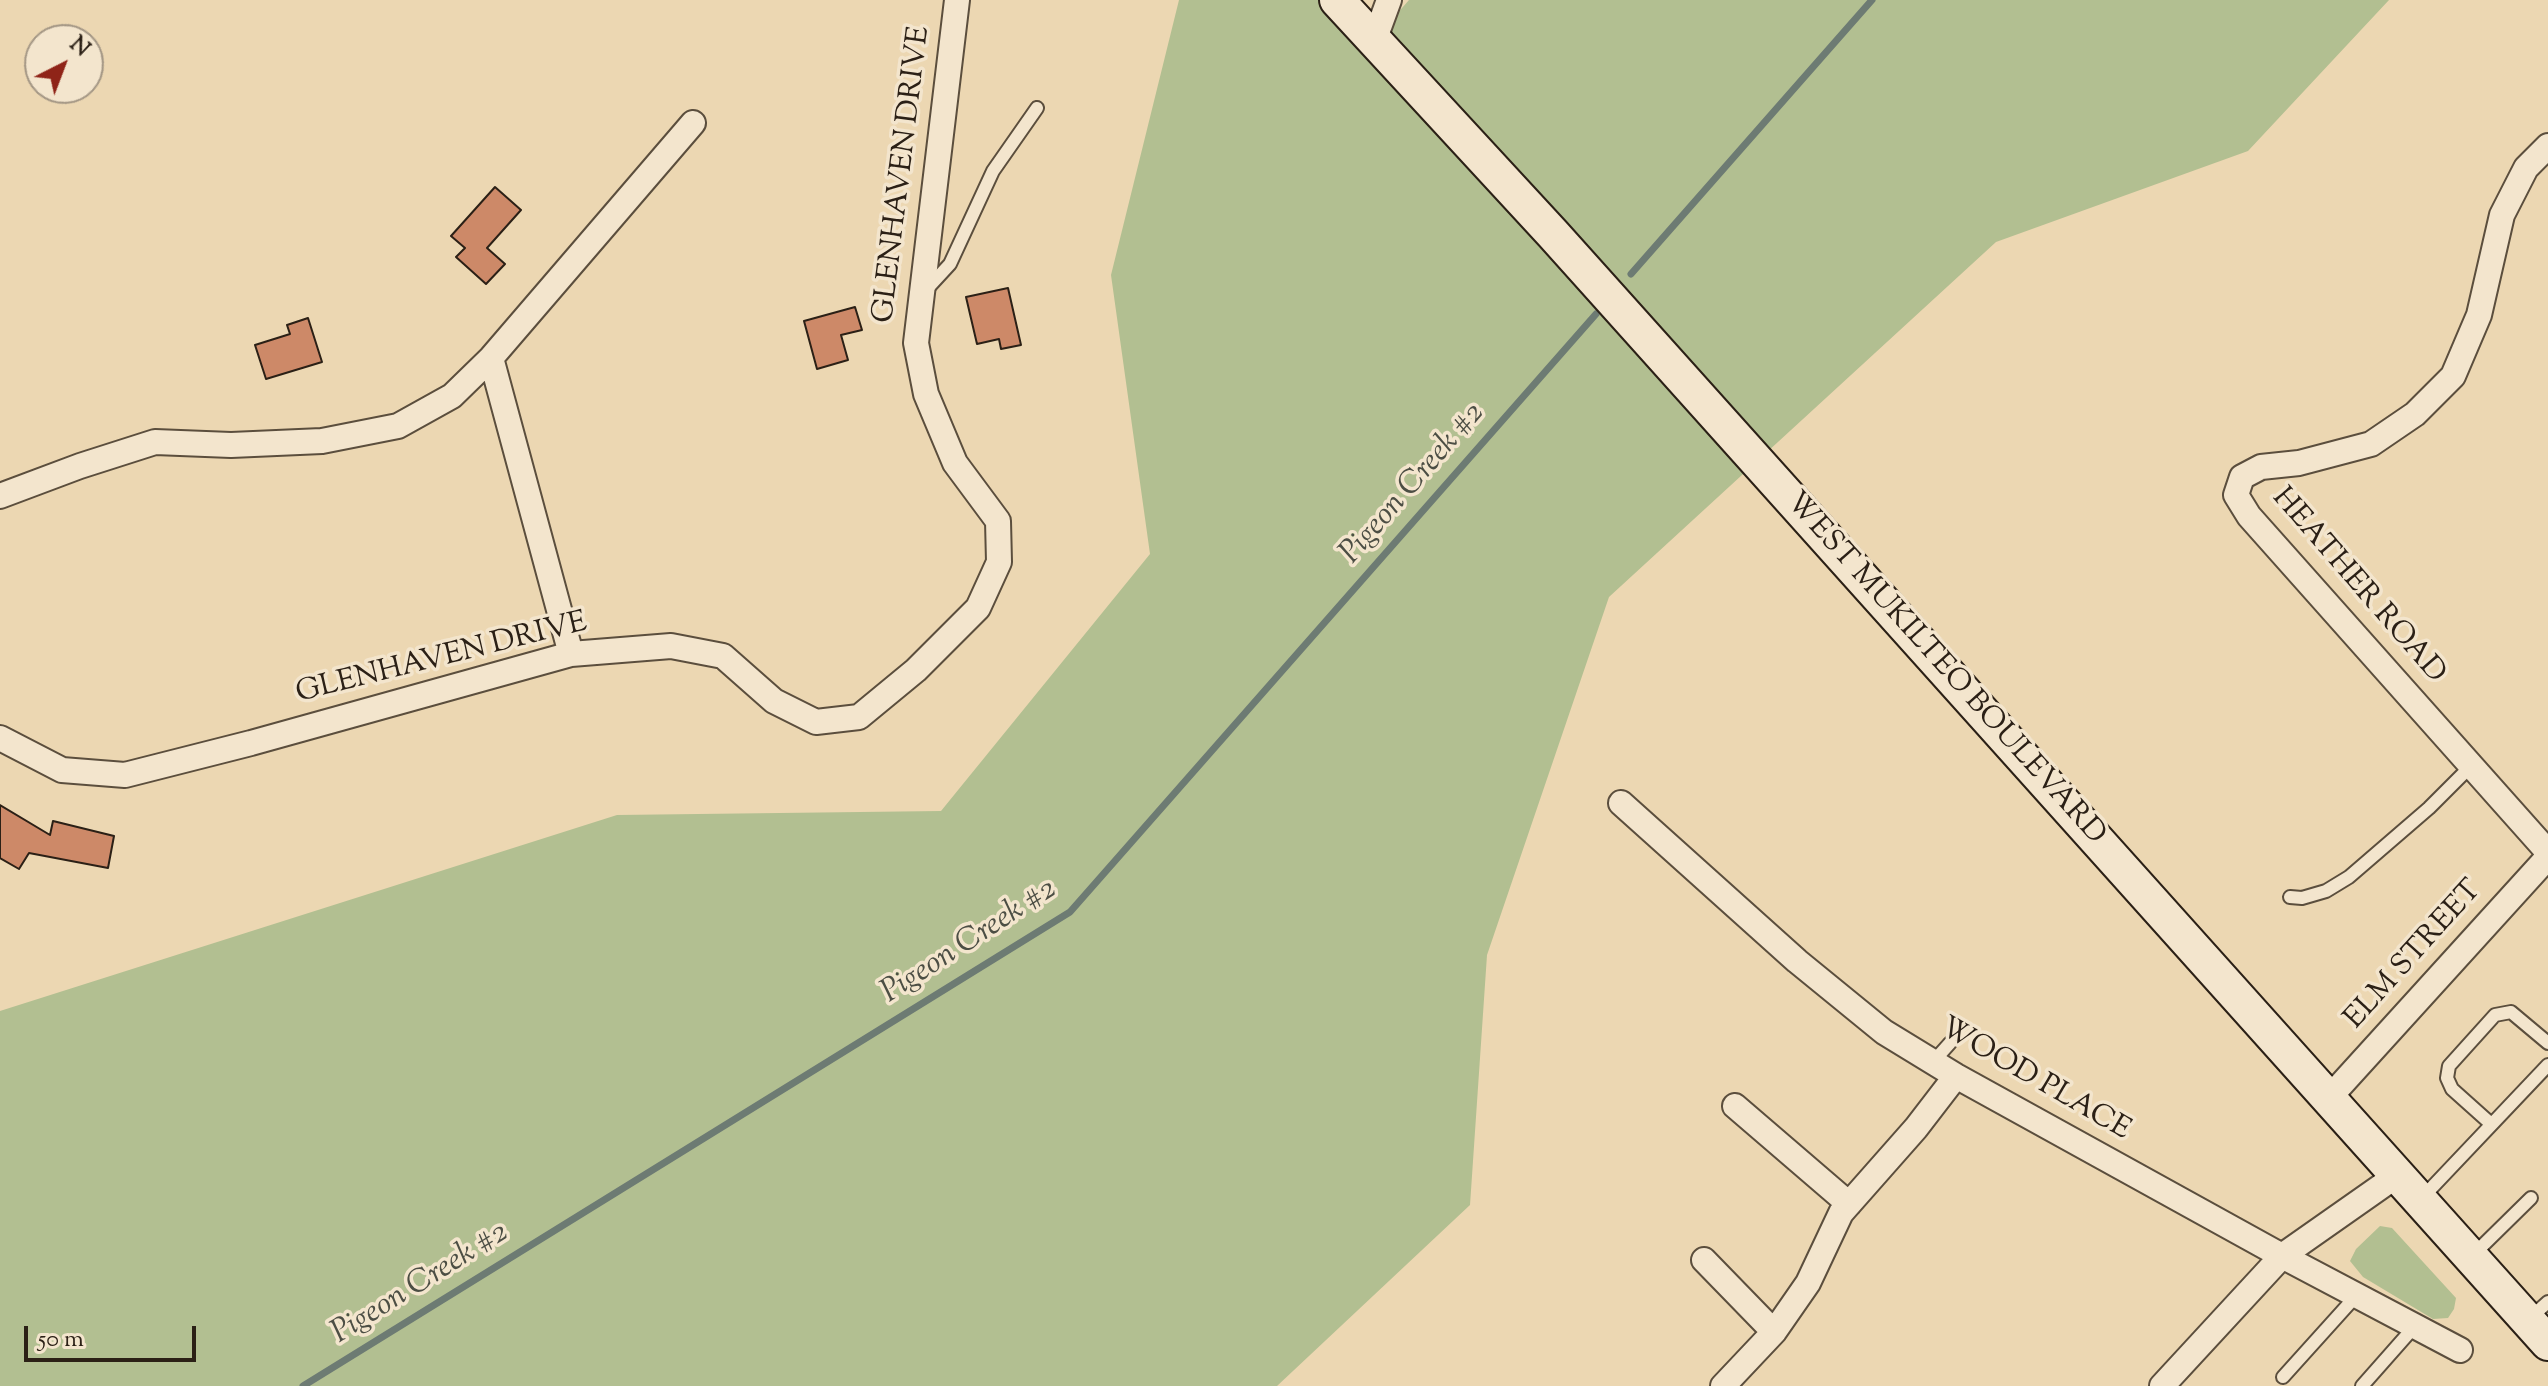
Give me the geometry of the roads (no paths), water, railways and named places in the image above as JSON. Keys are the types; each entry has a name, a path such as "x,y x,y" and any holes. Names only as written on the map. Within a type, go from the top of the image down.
{"main road":[{"name":"WEST MUKILTEO BOULEVARD","path":"1337,0 1553,234 2408,1188 2471,1257 2541,1322"}],"street":[{"name":"GLENHAVEN DRIVE","path":"0,738 62,770 125,775 571,654 671,646 723,656 774,701 816,722 859,717 916,670 978,608 999,562 998,521 955,463 926,394 916,343 957,0"},
{"path":"1374,41 1389,0"},
{"path":"0,496 155,442 231,445 322,441 398,426 452,396 491,358 693,123"},
{"name":"HEATHER ROAD","path":"2548,146 2526,168 2502,215 2479,315 2453,376 2415,414 2371,444 2299,463 2261,467 2242,477 2236,495 2249,516 2548,854"},
{"path":"491,358 571,654"},
{"name":"WOOD PLACE","path":"1621,803 1797,961 1884,1032 1941,1052 1956,1076 2282,1256 2460,1350"},
{"name":"ELM STREET","path":"2329,1098 2548,854"},
{"path":"1723,1386 1774,1332 1808,1283 1841,1213 1916,1128 1956,1076"},
{"path":"1735,1106 1849,1204"},
{"path":"2162,1386 2282,1256 2408,1188"},
{"path":"1704,1260 1774,1332"}],"lane":[{"path":"921,296 950,264 993,171 1037,108"},
{"path":"2290,897 2302,898 2326,891 2349,877 2429,808 2471,766"},
{"path":"2490,1123 2452,1089 2447,1078 2449,1066 2495,1015 2511,1012 2548,1043"},
{"path":"2408,1188 2490,1123 2548,1065"},
{"path":"2471,1257 2531,1198"},
{"path":"2283,1377 2356,1296"},
{"path":"2362,1386 2415,1326"}],"waterway":[{"name":"Pigeon Creek #2","path":"1631,274 1872,0"},
{"name":"Pigeon Creek #2","path":"303,1386 1070,912 1596,314"}]}
